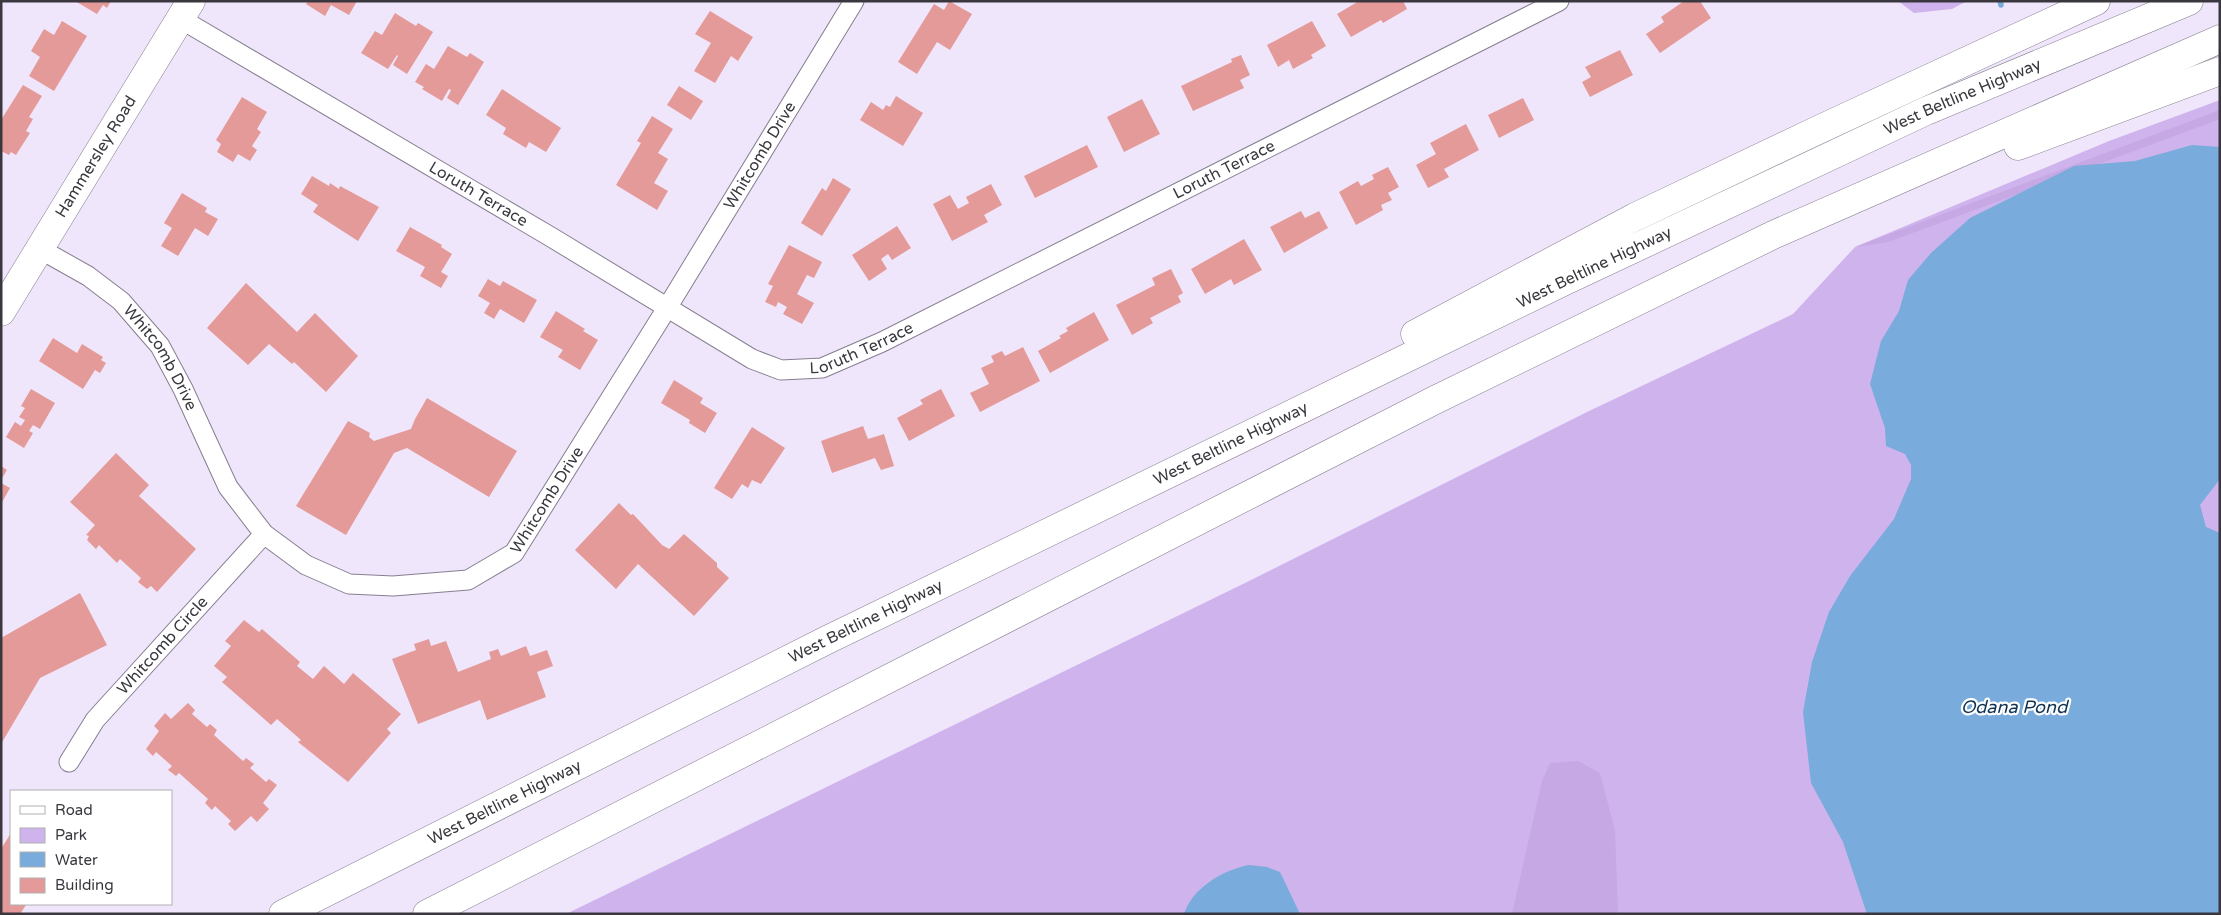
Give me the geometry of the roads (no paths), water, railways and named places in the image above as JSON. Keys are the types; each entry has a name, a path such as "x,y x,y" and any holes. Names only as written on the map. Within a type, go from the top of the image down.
{"main road":[{"path":"1087,513 1402,341 1635,217 2096,1"},
{"name":"West Beltline Highway","path":"283,914 1087,513 1565,281 1926,111 2190,1"},
{"name":"Hammersley Road","path":"1,312 186,10"},
{"path":"427,914 1435,400 1772,235 2220,39"},
{"path":"1772,235 2220,72"}],"street":[{"name":"Whitcomb Drive","path":"40,249 88,276 121,301 160,346 183,389 228,487 264,534 306,566 349,584 393,586 468,580 514,553 667,308 854,1"},
{"name":"Loruth Terrace","path":"186,10 667,308 752,359 781,370 822,368 882,342 1559,1"},
{"name":"Whitcomb Circle","path":"70,762 95,720 264,534"}],"water":[{"name":"Odana Pond","path":"2192,145 2220,147 2220,479 2200,505 2206,527 2220,533 2220,914 1867,914 1843,842 1811,783 1803,712 1812,662 1829,612 1850,576 1894,519 1911,479 1911,465 1905,454 1886,446 1885,428 1870,384 1881,341 1899,311 1908,280 1931,253 1970,218 2074,166 2135,161"},
{"path":"1249,865 1267,867 1280,872 1300,914 1184,914 1188,905 1201,888 1229,871"}],"waterway":[{"path":"2000,1 2001,5"}]}
